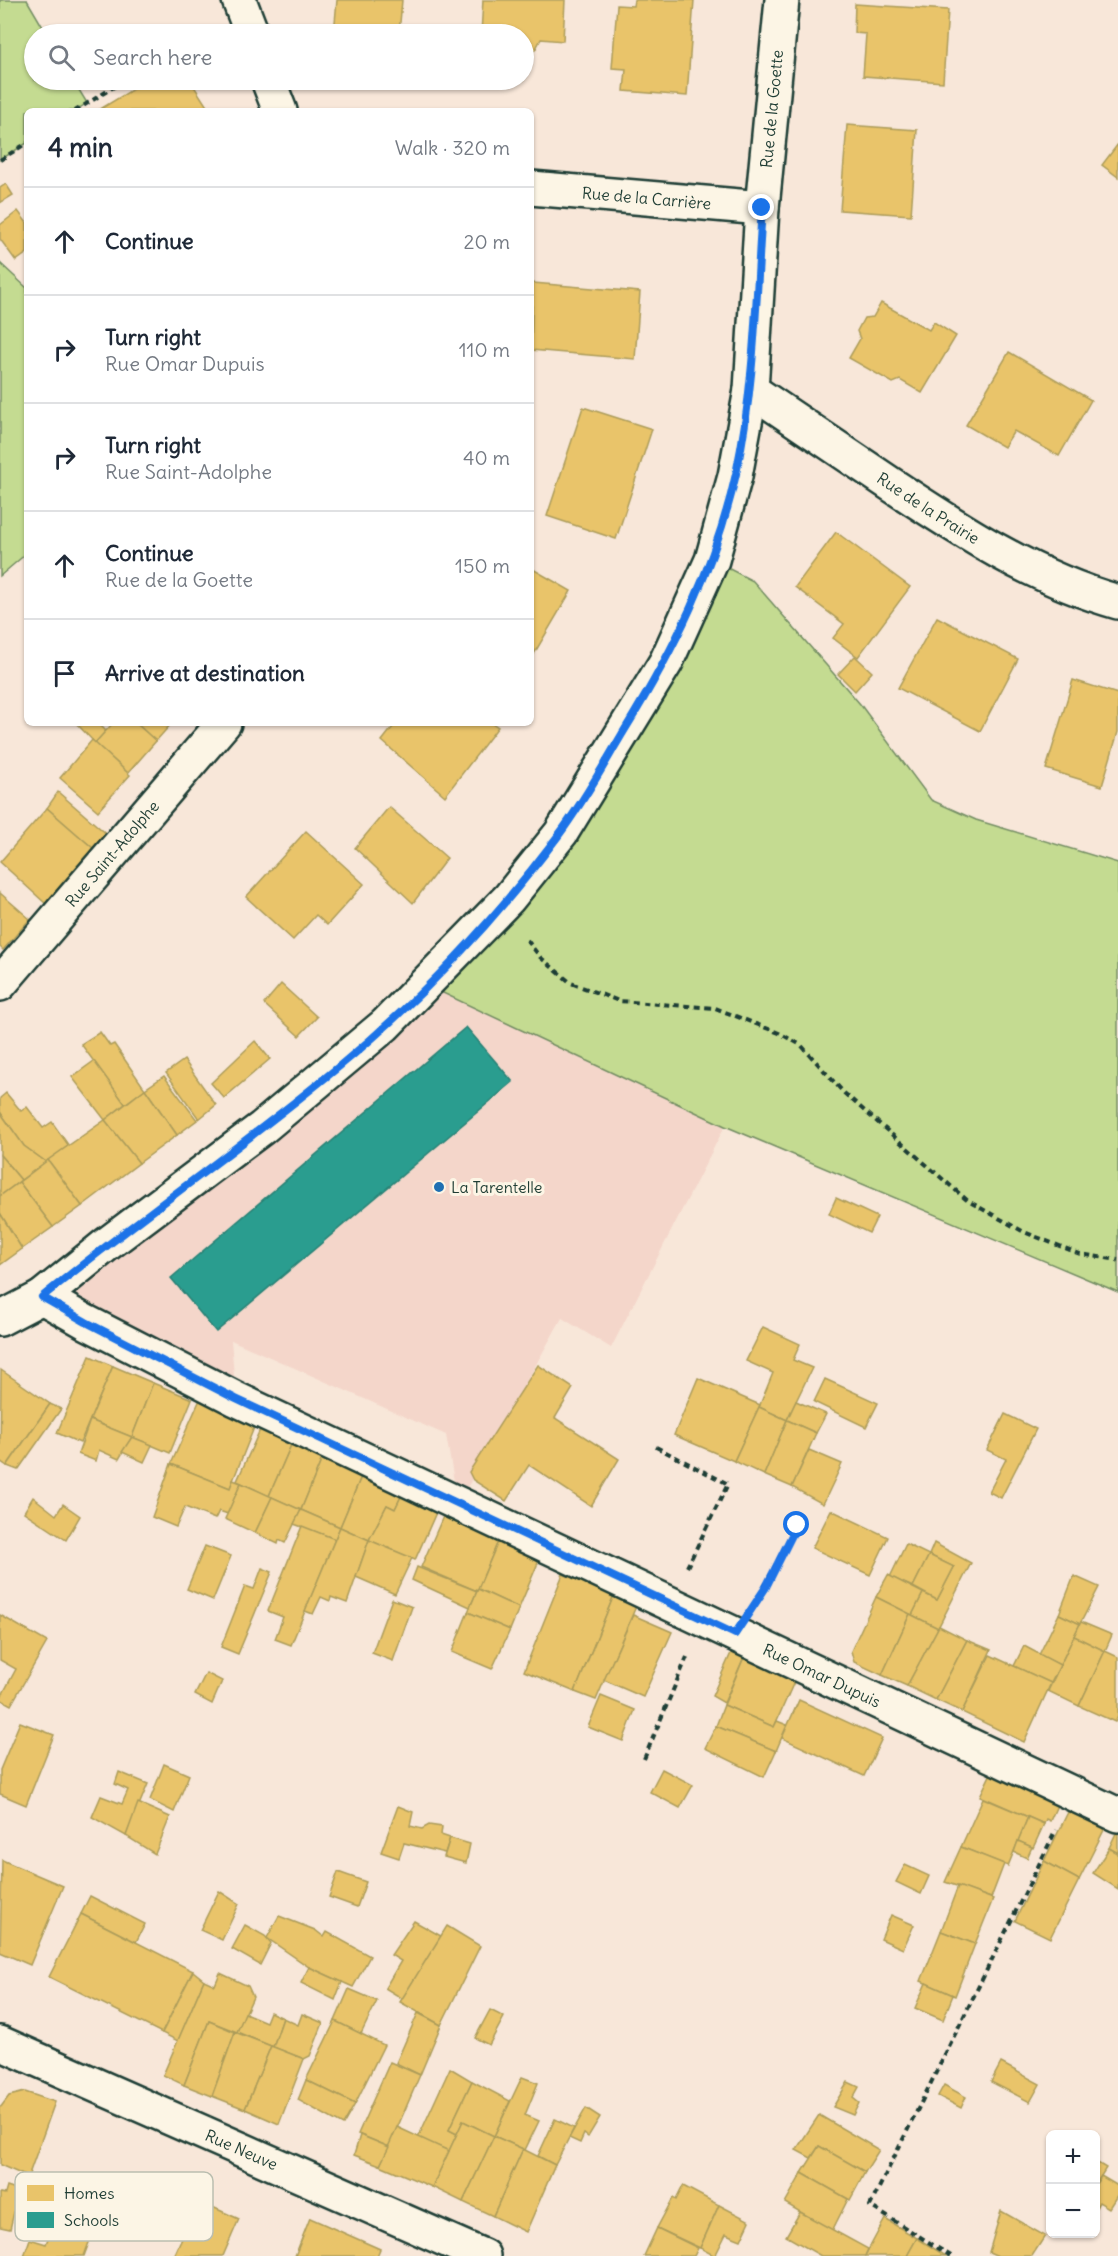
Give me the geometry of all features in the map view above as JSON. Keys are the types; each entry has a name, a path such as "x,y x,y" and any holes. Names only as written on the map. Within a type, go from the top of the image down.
{"street":[{"path":"239,0 248,24"},
{"name":"Rue de la Goette","path":"42,1297 106,1245 262,1128 385,1025 509,898 561,833 666,662 712,561 735,476 751,390 762,208 782,0"},
{"path":"272,90 279,108"},
{"name":"Rue de la Carrière","path":"534,188 762,208"},
{"name":"Rue de la Prairie","path":"751,390 962,531 1014,561 1080,592 1118,603"},
{"name":"Rue Saint-Adolphe","path":"0,984 221,726"},
{"path":"0,1320 42,1297"},
{"name":"Rue Omar Dupuis","path":"42,1297 236,1399 1118,1815"},
{"name":"Rue Neuve","path":"0,2044 483,2256"}],"path":[{"path":"80,108 109,90"},
{"path":"0,160 24,145"},
{"path":"509,898 521,931 540,957 571,983 619,1001 715,1008 779,1033 801,1045 844,1093 968,1201 1035,1236 1080,1254 1118,1260"},
{"path":"656,1447 728,1484 669,1603"},
{"path":"735,1634 766,1587 797,1525"},
{"path":"644,1758 703,1619"},
{"path":"951,2256 870,2206 1073,1794"}],"shaded area":[{"name":"La Tarentelle","path":"426,985 725,1126 611,1348 562,1318 458,1504 446,1435 231,1340 236,1399 42,1297"}],"green space":[{"path":"0,0 27,0 41,24 24,24 24,90 79,90 87,103 80,108 24,108 24,145 0,160"},
{"path":"0,263 24,285 24,556 0,576"},
{"path":"712,560 753,581 860,704 931,800 976,820 1118,863 1118,1292 725,1126 426,985 509,898"}],"building: Homes":[{"path":"337,0 402,0 400,24 335,24"},
{"path":"483,0 565,0 563,41 541,39 535,50 534,24 482,24"},
{"path":"634,0 694,0 687,96 624,91 626,69 612,68 617,5 633,6"},
{"path":"855,4 948,10 943,82 863,76 866,34 854,33"},
{"path":"132,90 196,90 208,108 102,108"},
{"path":"847,125 917,130 911,215 840,210"},
{"path":"1118,144 1118,177 1102,165"},
{"path":"6,184 13,195 0,203 0,188"},
{"path":"18,211 24,219 24,255 16,261 0,239 0,225"},
{"path":"534,283 640,292 635,359 534,350"},
{"path":"881,303 929,330 934,322 956,336 922,393 900,380 893,383 849,358 860,339 857,331 864,318 873,317"},
{"path":"1009,352 1091,400 1059,456 1014,431 1004,447 966,425"},
{"path":"583,407 652,429 616,539 547,516"},
{"path":"836,532 910,587 858,657 833,638 844,624 795,587"},
{"path":"534,570 571,591 534,654"},
{"path":"937,617 1018,659 980,731 898,688"},
{"path":"855,656 872,672 855,691 838,674"},
{"path":"1073,680 1118,694 1118,732 1102,786 1046,769"},
{"path":"79,726 101,726 106,731 95,743"},
{"path":"110,726 139,726 156,741 128,773 95,743"},
{"path":"139,726 169,726 156,741"},
{"path":"394,726 498,727 445,796 382,741"},
{"path":"92,740 130,775 98,811 60,778"},
{"path":"58,792 109,836 94,849 47,808"},
{"path":"389,807 447,858 413,903 355,848"},
{"path":"47,808 94,849 46,904 0,862"},
{"path":"306,831 364,884 327,925 316,915 293,940 246,897"},
{"path":"0,893 30,919 3,950 0,947"},
{"path":"281,984 317,1017 299,1036 264,1004"},
{"path":"100,1032 110,1046 114,1044 145,1089 125,1104 81,1044"},
{"path":"255,1041 270,1059 224,1098 211,1083"},
{"path":"184,1060 216,1105 199,1119 166,1073"},
{"path":"94,1061 125,1104 105,1120 72,1077"},
{"path":"164,1076 197,1120 177,1135 145,1089"},
{"path":"145,1089 177,1135 139,1163 105,1120"},
{"path":"6,1093 21,1111 27,1107 43,1128 52,1122 69,1146 46,1162 24,1146 0,1112 0,1098"},
{"path":"0,1112 24,1146 46,1162 21,1180 0,1155"},
{"path":"105,1120 139,1163 82,1206 48,1160"},
{"path":"0,1155 21,1180 0,1196"},
{"path":"48,1160 82,1206 53,1227 19,1182"},
{"path":"19,1182 53,1227 22,1249 0,1213 0,1196"},
{"path":"836,1198 877,1217 869,1233 829,1214"},
{"path":"0,1213 22,1249 0,1265"},
{"path":"763,1327 800,1344 793,1360 812,1368 787,1420 759,1407 773,1373 746,1361"},
{"path":"90,1356 113,1366 80,1443 57,1433"},
{"path":"538,1365 573,1388 555,1418 619,1459 591,1506 529,1465 506,1501 473,1480 469,1472"},
{"path":"113,1366 153,1383 132,1437 90,1420"},
{"path":"1,1370 50,1404 7,1466 0,1461"},
{"path":"698,1378 760,1405 734,1461 674,1435"},
{"path":"825,1379 878,1403 866,1427 814,1402"},
{"path":"153,1383 192,1399 170,1453 132,1437"},
{"path":"202,1395 257,1420 230,1488 171,1464"},
{"path":"796,1401 826,1414 816,1433 787,1420"},
{"path":"50,1404 61,1409 18,1470 7,1466"},
{"path":"759,1407 787,1420 764,1475 734,1461"},
{"path":"1005,1414 1036,1429 1001,1498 989,1492 1006,1459 987,1450"},
{"path":"90,1420 132,1437 119,1459 99,1450 96,1461 78,1454"},
{"path":"787,1420 816,1433 792,1487 764,1475"},
{"path":"263,1423 295,1436 269,1496 237,1481"},
{"path":"295,1436 326,1449 301,1510 269,1496"},
{"path":"132,1437 152,1445 144,1462 122,1452"},
{"path":"326,1449 366,1465 340,1527 301,1510"},
{"path":"809,1450 842,1464 823,1504 792,1487"},
{"path":"171,1464 230,1488 233,1480 241,1483 228,1514 219,1511 215,1519 185,1507 176,1527 152,1517"},
{"path":"366,1465 407,1484 395,1509 387,1505 369,1540 340,1527"},
{"path":"241,1483 272,1497 255,1533 225,1519"},
{"path":"407,1484 442,1499 415,1560 369,1540 387,1505 395,1509"},
{"path":"33,1497 56,1515 63,1504 80,1516 66,1540 24,1512"},
{"path":"272,1497 301,1510 285,1543 279,1540 278,1544 255,1533"},
{"path":"301,1510 340,1527 335,1539 294,1524"},
{"path":"831,1510 888,1537 870,1575 812,1548"},
{"path":"445,1512 500,1537 477,1591 421,1567"},
{"path":"302,1526 335,1539 291,1645 275,1639 283,1617 268,1611"},
{"path":"340,1527 369,1540 347,1603 331,1597 330,1601 321,1597 313,1614 305,1611"},
{"path":"500,1537 540,1558 519,1608 478,1589"},
{"path":"369,1540 412,1558 395,1594 356,1577"},
{"path":"934,1543 971,1563 938,1628 912,1615 923,1593 937,1600 954,1567 929,1555"},
{"path":"906,1544 929,1555 913,1587 890,1577"},
{"path":"205,1546 231,1556 213,1600 187,1589"},
{"path":"929,1555 954,1567 937,1600 913,1587"},
{"path":"417,1567 477,1591 470,1607 412,1580"},
{"path":"262,1568 272,1572 238,1654 221,1647 245,1586 254,1589"},
{"path":"563,1574 614,1595 575,1692 524,1671"},
{"path":"888,1575 923,1593 912,1615 876,1597"},
{"path":"1074,1576 1099,1587 1080,1624 1059,1614"},
{"path":"478,1589 519,1608 510,1630 468,1612"},
{"path":"614,1595 637,1604 596,1700 575,1692"},
{"path":"876,1597 910,1614 882,1675 854,1662 851,1651"},
{"path":"392,1599 412,1607 393,1661 372,1653"},
{"path":"468,1612 510,1630 492,1669 452,1652"},
{"path":"910,1614 938,1628 907,1686 882,1675"},
{"path":"1059,1614 1080,1624 1060,1665 1039,1655"},
{"path":"0,1615 47,1642 11,1705 0,1699 16,1669 0,1660"},
{"path":"633,1615 672,1632 643,1697 604,1680"},
{"path":"1081,1622 1112,1635 1105,1651 1074,1636"},
{"path":"939,1626 967,1640 936,1700 907,1686"},
{"path":"1074,1636 1105,1651 1079,1706 1048,1691"},
{"path":"967,1640 991,1650 962,1712 936,1700"},
{"path":"735,1644 747,1650 724,1703 712,1696"},
{"path":"1024,1646 1060,1665 1051,1683 1014,1666"},
{"path":"747,1650 798,1673 774,1727 724,1705"},
{"path":"1105,1651 1118,1657 1118,1717 1115,1722 1079,1706"},
{"path":"990,1655 1051,1683 1024,1742 962,1712"},
{"path":"206,1673 222,1681 212,1704 195,1695"},
{"path":"601,1696 635,1710 623,1741 588,1727"},
{"path":"799,1700 882,1738 864,1776 782,1738"},
{"path":"724,1705 774,1727 777,1721 787,1725 776,1751 716,1726"},
{"path":"20,1722 54,1735 26,1805 0,1794 0,1770"},
{"path":"716,1726 776,1751 764,1777 705,1748"},
{"path":"164,1764 189,1775 174,1812 150,1800"},
{"path":"995,1765 1061,1796 1050,1821 1046,1819 1044,1824 980,1796"},
{"path":"662,1769 693,1785 680,1808 650,1792"},
{"path":"119,1772 148,1784 126,1836 92,1817 101,1796 122,1804 128,1790 115,1784"},
{"path":"983,1798 1028,1817 1008,1866 961,1847"},
{"path":"1073,1802 1109,1820 1079,1880 1044,1861"},
{"path":"138,1803 170,1817 155,1854 126,1836"},
{"path":"398,1806 413,1812 410,1826 422,1829 429,1825 442,1827 441,1835 450,1838 445,1853 404,1843 399,1858 381,1852"},
{"path":"1028,1817 1044,1824 1033,1848 1018,1841"},
{"path":"1118,1829 1118,1853 1109,1848"},
{"path":"450,1838 470,1844 466,1863 444,1857"},
{"path":"1018,1841 1032,1847 1027,1858 1014,1852"},
{"path":"961,1847 1004,1864 991,1898 945,1882"},
{"path":"1109,1848 1118,1853 1118,1889 1093,1873"},
{"path":"2,1860 63,1886 30,1965 0,1952"},
{"path":"1044,1861 1079,1880 1050,1938 1015,1921"},
{"path":"905,1865 929,1876 921,1894 896,1882"},
{"path":"338,1872 366,1882 357,1907 329,1897"},
{"path":"958,1886 993,1899 975,1944 941,1931"},
{"path":"219,1891 239,1904 222,1940 200,1930"},
{"path":"90,1896 145,1924 136,1942 81,1914"},
{"path":"81,1914 193,1971 162,2033 49,1977"},
{"path":"891,1915 914,1925 903,1949 881,1939"},
{"path":"279,1916 315,1930 324,1937 327,1932 370,1956 353,1987 309,1967 267,1938"},
{"path":"414,1921 441,1936 403,1999 385,1988 401,1961 391,1955"},
{"path":"245,1925 265,1936 271,1943 260,1965 232,1949"},
{"path":"447,1926 480,1946 441,2025 400,2002"},
{"path":"941,1931 975,1944 955,1996 921,1981"},
{"path":"309,1967 342,1982 335,2000 301,1983"},
{"path":"193,1971 204,1980 178,2041 162,2033"},
{"path":"220,1973 248,1986 253,1997 237,2032 209,2021 184,2085 163,2075 204,1980 215,1985"},
{"path":"926,1983 953,1995 943,2020 915,2008"},
{"path":"349,1989 377,2001 361,2034 335,2021"},
{"path":"490,2010 504,2017 489,2045 475,2038"},
{"path":"270,2012 283,2018 273,2047 237,2032 245,2013 266,2022"},
{"path":"418,2013 441,2025 420,2075 396,2063"},
{"path":"302,2014 323,2023 310,2056 304,2059 273,2047 283,2018 298,2025"},
{"path":"209,2021 235,2032 212,2096 184,2085"},
{"path":"335,2021 384,2045 355,2104 306,2080"},
{"path":"235,2032 271,2046 245,2109 212,2096"},
{"path":"271,2046 304,2059 279,2124 245,2109"},
{"path":"390,2062 420,2075 389,2147 358,2134"},
{"path":"1001,2063 1040,2084 1030,2102 991,2082"},
{"path":"450,2068 472,2081 449,2130 457,2134 449,2151 418,2138"},
{"path":"522,2077 538,2083 525,2115 539,2121 525,2150 494,2136"},
{"path":"306,2080 355,2104 343,2125 298,2100"},
{"path":"472,2081 510,2101 494,2136 463,2121 457,2134 449,2130"},
{"path":"848,2082 859,2087 853,2098 859,2103 853,2115 833,2107"},
{"path":"944,2085 966,2097 961,2108 938,2096"},
{"path":"25,2092 55,2102 30,2172 16,2172 0,2165 0,2108 9,2096"},
{"path":"586,2108 600,2117 588,2137 584,2134 580,2143 569,2138"},
{"path":"819,2115 879,2150 865,2172 819,2146 811,2158 796,2150"},
{"path":"555,2119 574,2128 555,2165 538,2156"},
{"path":"463,2121 494,2136 463,2202 432,2187"},
{"path":"397,2127 449,2151 432,2187 380,2165"},
{"path":"360,2135 389,2147 380,2165 354,2155"},
{"path":"494,2136 523,2149 493,2216 463,2202"},
{"path":"819,2146 865,2172 850,2200 802,2173"},
{"path":"523,2149 555,2165 526,2232 493,2216"},
{"path":"1100,2164 1106,2168 1100,2178"},
{"path":"802,2173 848,2199 832,2231 785,2203"},
{"path":"1101,2176 1118,2186 1118,2194 1109,2208 1100,2203"},
{"path":"683,2186 719,2205 700,2248 657,2228 673,2198 676,2200"},
{"path":"7,2187 15,2190 15,2208 10,2229 0,2227 0,2193 5,2194"},
{"path":"719,2205 750,2221 741,2240 726,2234 715,2256 700,2248"},
{"path":"213,2207 239,2219 223,2256 174,2256 181,2241 213,2241"},
{"path":"1001,2211 1045,2236 1032,2256 998,2256 989,2252"},
{"path":"800,2212 868,2249 865,2256 821,2256 786,2236"},
{"path":"310,2218 380,2249 377,2256 295,2256"},
{"path":"885,2219 917,2238 907,2256 865,2256"},
{"path":"657,2228 698,2248 694,2256 644,2256"},
{"path":"917,2238 946,2256 907,2256"},
{"path":"29,2241 46,2244 47,2241 90,2241 84,2256 24,2256"}],"building: Schools":[{"path":"466,1027 513,1082 216,1332 171,1278"}],"place":[{"name":"La Tarentelle","path":"439,1187"}],"route":[{"path":"762,208 751,390 735,476 712,561 666,662 561,833 509,898 465,945 385,1025 338,1068 106,1245 42,1297 236,1399 735,1634 766,1587 797,1525"}]}
